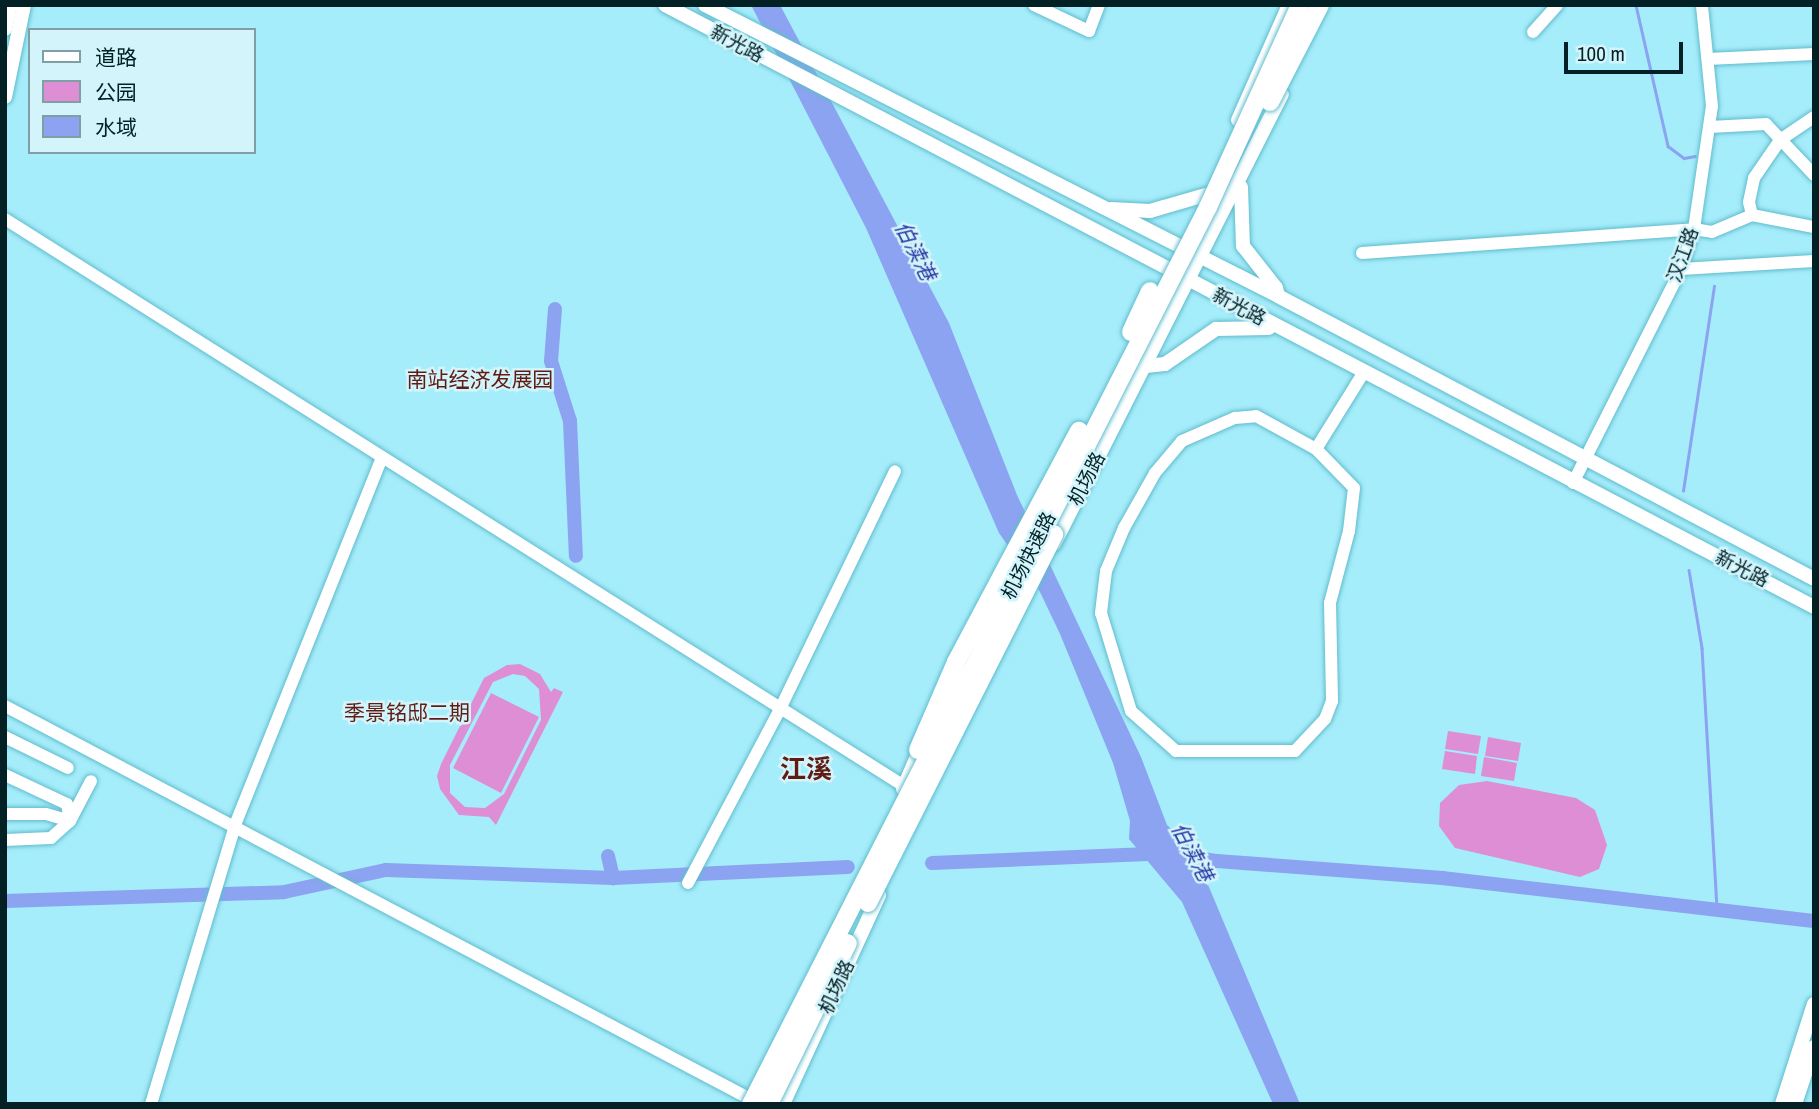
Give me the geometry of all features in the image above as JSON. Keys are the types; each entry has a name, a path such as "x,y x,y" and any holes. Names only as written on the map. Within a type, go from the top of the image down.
{"highway":[{"name":"机场快速路","path":"752,1102 850,915 900,808 1208,207 1300,5"},
{"name":"机场快速路","path":"769,1104 1264,115 1309,5"},
{"path":"1264,115 1319,5"},
{"path":"900,808 922,738 956,662 1150,291"}],"main road":[{"path":"5,29 10,5"},
{"path":"5,97 24,5"},
{"name":"新光路","path":"665,5 1814,607"},
{"name":"新光路","path":"705,5 1278,296 1814,579"},
{"name":"机场路","path":"752,1102 904,786 1181,248 1289,5"},
{"name":"机场路","path":"783,1104 924,798 1202,259 1284,91 1319,5"},
{"path":"1243,173 1239,198 1243,246 1276,288 1278,296"},
{"path":"1097,233 1112,225 1106,209 1150,211 1205,195"},
{"path":"1146,366 1165,364 1216,329 1254,326 1281,330"},
{"path":"1782,1104 1814,1004"},
{"path":"1795,1104 1814,1047"}],"street":[{"path":"1034,5 1089,31 1099,5"},
{"path":"1534,32 1557,5"},
{"name":"汉江路","path":"1573,483 1681,269 1694,229 1710,127 1708,59 1702,5"},
{"path":"1708,59 1814,54"},
{"path":"1752,215 1749,202 1754,177 1780,140 1814,117"},
{"path":"1710,127 1766,124 1814,175"},
{"path":"1362,253 1694,229 1712,232 1752,215 1814,227"},
{"path":"5,219 381,460 924,798"},
{"path":"1681,269 1814,261"},
{"path":"1316,449 1364,372"},
{"path":"1256,416 1316,449 1354,488 1349,531 1330,603 1332,701 1325,719 1295,751 1176,751 1130,711 1101,613 1106,572 1124,528 1155,474 1182,441 1236,418 1256,416"},
{"path":"151,1104 235,825 381,460"},
{"path":"688,883 780,709 895,471"},
{"path":"5,706 235,825 752,1102"},
{"path":"5,737 68,768"},
{"path":"8,779 66,804 70,821"},
{"path":"5,840 51,838 70,821 91,781"},
{"path":"5,814 47,814 70,821"}],"green space":[{"path":"520,664 540,674 551,692 554,688 563,692 496,825 489,817 459,815 440,789 437,776 484,678 507,665","holes":["513,674 525,676 539,689 541,720 504,794 485,808 465,807 450,793 450,765 493,682"]},
{"path":"491,693 539,717 501,793 453,768"},
{"path":"1448,731 1481,736 1478,754 1445,749"},
{"path":"1488,737 1521,743 1518,761 1485,756"},
{"path":"1445,751 1477,756 1475,774 1442,769"},
{"path":"1484,757 1517,763 1514,781 1481,776"},
{"path":"1487,781 1576,798 1595,810 1607,845 1599,869 1580,877 1455,848 1439,826 1440,803 1459,785"}],"water":[{"name":"伯渎港","path":"751,5 780,5 949,323 1017,495 1141,757 1167,825 1193,849 1300,1104 1273,1104 1182,902 1129,839 1130,821 1113,763 1060,634 1040,592 999,533 866,228"}],"waterway":[{"path":"1636,5 1668,146 1684,158 1695,156"},
{"path":"1683,491 1714,286"},
{"path":"555,309 551,361 570,421 576,556"},
{"path":"1689,570 1702,648 1717,909"},
{"name":"伯渎港","path":"932,863 1166,853 1217,861 1442,878 1814,921"},
{"path":"608,856 613,878"},
{"path":"5,901 284,892 386,870 613,878 848,867"}],"district":[{"name":"南站经济发展园","path":"480,380"},
{"name":"季景铭邸二期","path":"407,713"},
{"name":"江溪","path":"806,769"}]}
